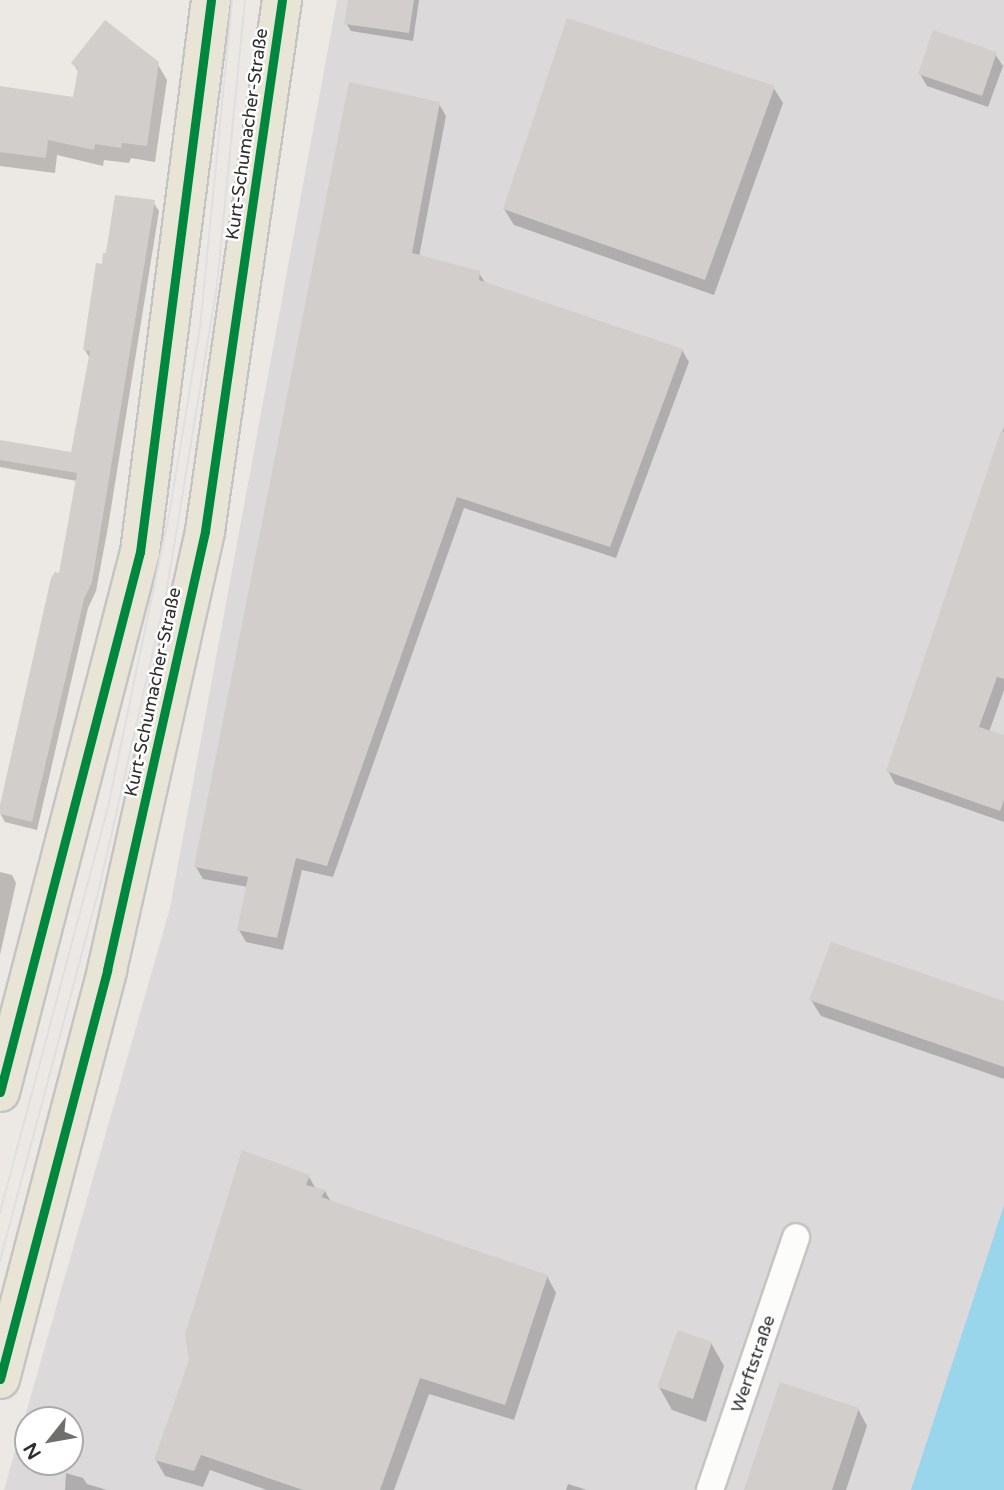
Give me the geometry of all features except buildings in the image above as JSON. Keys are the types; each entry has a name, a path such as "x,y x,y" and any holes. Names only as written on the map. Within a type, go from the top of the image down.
{"main road":[{"path":"0,1092 140,552 211,0"},
{"name":"Kurt-Schumacher-Straße","path":"0,1379 107,970 205,531 282,0"}],"street":[{"name":"Werftstraße","path":"710,1490 796,1237"}],"shaded area":[{"path":"337,0 1004,0 1004,1490 4,1490 14,1455 14,1476 84,1476 84,1406 28,1406 170,908"}],"water":[{"path":"1004,1205 1004,1490 911,1490"}],"tram line":[{"path":"0,1213 109,802 169,515 200,328 232,0"},
{"path":"0,1261 99,889 166,594 217,285 245,0"}],"cycle path":[{"path":"0,1092 140,552 211,0"},
{"path":"0,1379 107,970 205,531 282,0"}]}
